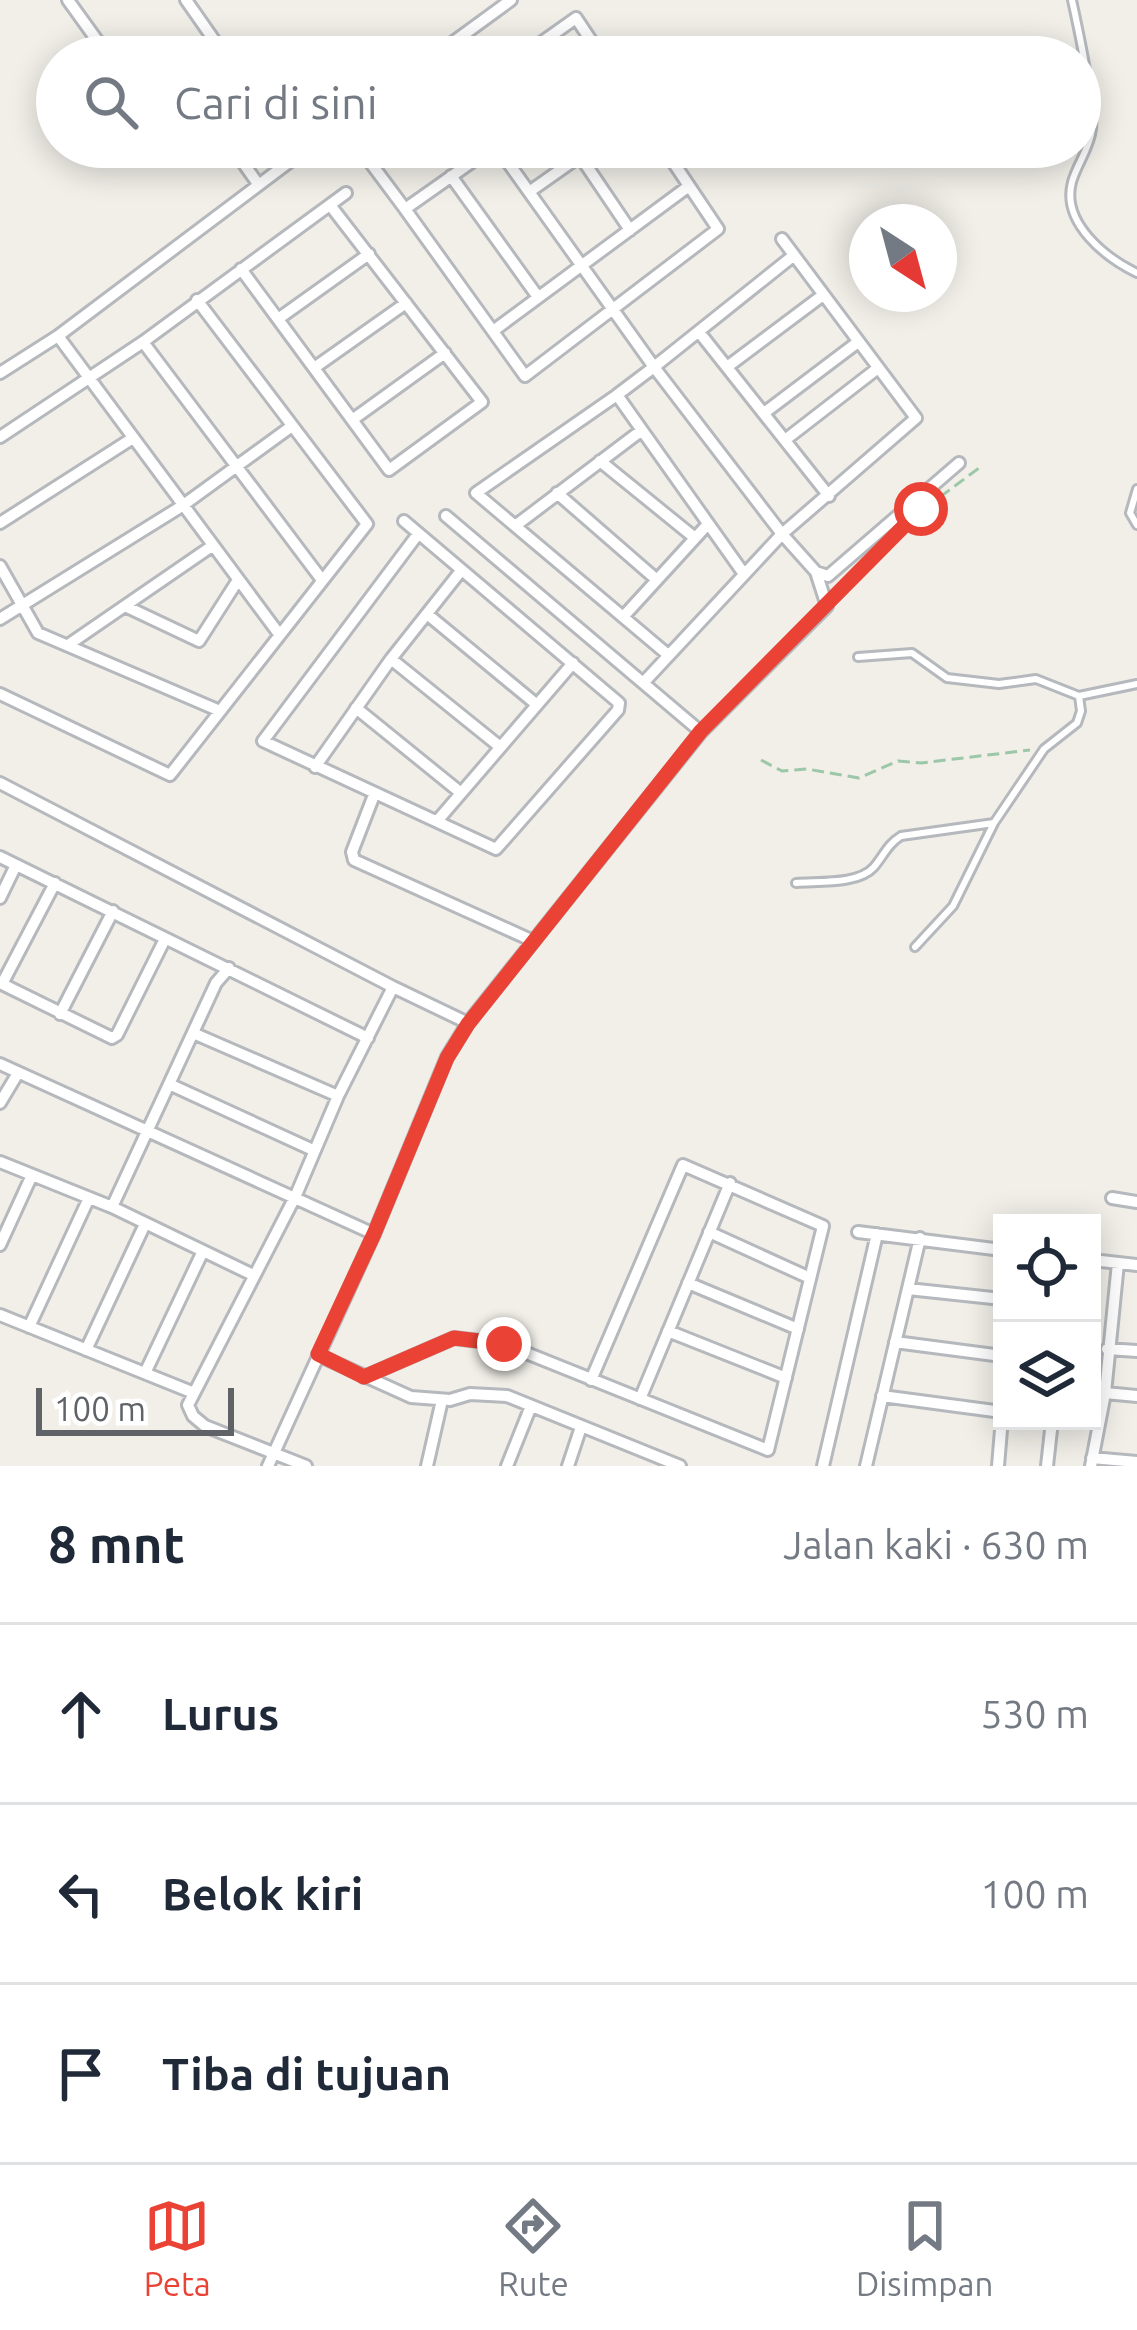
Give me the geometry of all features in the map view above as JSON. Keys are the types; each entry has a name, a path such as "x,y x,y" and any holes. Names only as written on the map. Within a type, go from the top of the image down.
{"street":[{"path":"68,0 94,36"},
{"path":"186,0 211,36"},
{"path":"462,36 511,0"},
{"path":"550,36 576,18 588,36"},
{"path":"247,168 258,184"},
{"path":"0,373 58,336 280,168"},
{"path":"374,168 525,376 718,229 677,168"},
{"path":"405,209 464,168"},
{"path":"270,1460 374,1234 447,1058 468,1024 701,731 827,606 816,572 654,367 511,168"},
{"path":"529,192 563,168"},
{"path":"588,168 630,230"},
{"path":"452,176 538,298"},
{"path":"493,331 689,186"},
{"path":"0,437 90,378 346,193"},
{"path":"241,269 389,470 482,402 330,205"},
{"path":"644,682 782,534 916,418 782,239"},
{"path":"278,319 369,254"},
{"path":"667,654 476,493 617,395 793,256"},
{"path":"727,367 823,296"},
{"path":"0,694 170,775 367,524 197,300"},
{"path":"314,368 406,303"},
{"path":"699,332 829,496"},
{"path":"58,336 279,634"},
{"path":"142,341 322,580"},
{"path":"764,413 858,342"},
{"path":"352,420 445,353"},
{"path":"785,440 878,368"},
{"path":"617,395 744,574"},
{"path":"0,620 182,506 292,426"},
{"path":"515,526 642,430"},
{"path":"0,523 133,438"},
{"path":"600,461 694,538"},
{"path":"816,572 828,576 959,463"},
{"path":"556,493 657,580"},
{"path":"446,516 701,731"},
{"path":"404,520 617,700 618,710 496,849 267,745 263,736 418,534"},
{"path":"623,617 708,524"},
{"path":"68,645 212,546"},
{"path":"0,566 38,633 220,711"},
{"path":"315,767 460,572"},
{"path":"125,606 199,641 238,580"},
{"path":"427,614 536,704"},
{"path":"391,659 499,746"},
{"path":"438,820 573,664"},
{"path":"356,707 461,793"},
{"path":"0,783 468,1024"},
{"path":"374,795 352,852 354,860 531,940"},
{"path":"0,857 368,1038"},
{"path":"0,898 16,865"},
{"path":"55,883 1,984 106,1037 117,1035 165,939"},
{"path":"60,1014 113,911"},
{"path":"112,1208 216,983 229,968"},
{"path":"306,1466 270,1460 205,1426 188,1405 296,1196 338,1096 393,987"},
{"path":"193,1033 338,1096"},
{"path":"0,1064 374,1234"},
{"path":"0,1103 18,1073"},
{"path":"169,1084 313,1150"},
{"path":"0,1162 112,1208 253,1275"},
{"path":"364,1377 454,1338 504,1344 592,1380 768,1450 823,1226 683,1165 592,1380"},
{"path":"0,1246 32,1175"},
{"path":"640,1399 730,1183"},
{"path":"29,1327 89,1198"},
{"path":"1112,1198 1137,1202"},
{"path":"86,1350 146,1224"},
{"path":"710,1232 810,1278"},
{"path":"858,1232 993,1249"},
{"path":"823,1466 877,1234"},
{"path":"866,1466 920,1238"},
{"path":"145,1373 203,1251"},
{"path":"1101,1261 1137,1265"},
{"path":"1118,1263 1105,1393 1092,1462 1137,1462"},
{"path":"688,1283 798,1329"},
{"path":"908,1289 993,1298"},
{"path":"0,1315 194,1393"},
{"path":"668,1331 786,1378"},
{"path":"895,1342 993,1355"},
{"path":"1107,1349 1137,1351"},
{"path":"318,1354 411,1397 507,1396 680,1466"},
{"path":"1105,1393 1137,1396"},
{"path":"882,1396 993,1414"},
{"path":"427,1466 442,1400"},
{"path":"507,1466 531,1406"},
{"path":"568,1466 581,1426"},
{"path":"998,1466 1001,1430"},
{"path":"1047,1466 1051,1430"},
{"path":"634,1466 639,1450"}],"lane":[{"path":"1072,0 1078,36"},
{"path":"1077,168 1070,186 1076,219 1108,259 1137,273"},
{"path":"1137,489 1130,513 1137,525"},
{"path":"858,657 912,653 947,678 999,684 1036,679 1079,696 1137,684"},
{"path":"915,947 953,906 994,824 1044,749 1077,723 1079,696"},
{"path":"796,883 861,877 901,836 994,824"}],"path":[{"path":"938,498 983,465"},
{"path":"827,606 905,525"},
{"path":"760,760 782,770 800,768 859,778 898,761 1044,749"}],"route":[{"path":"504,1344 454,1338 364,1377 318,1354 447,1058 468,1024 701,731 921,509"}]}
